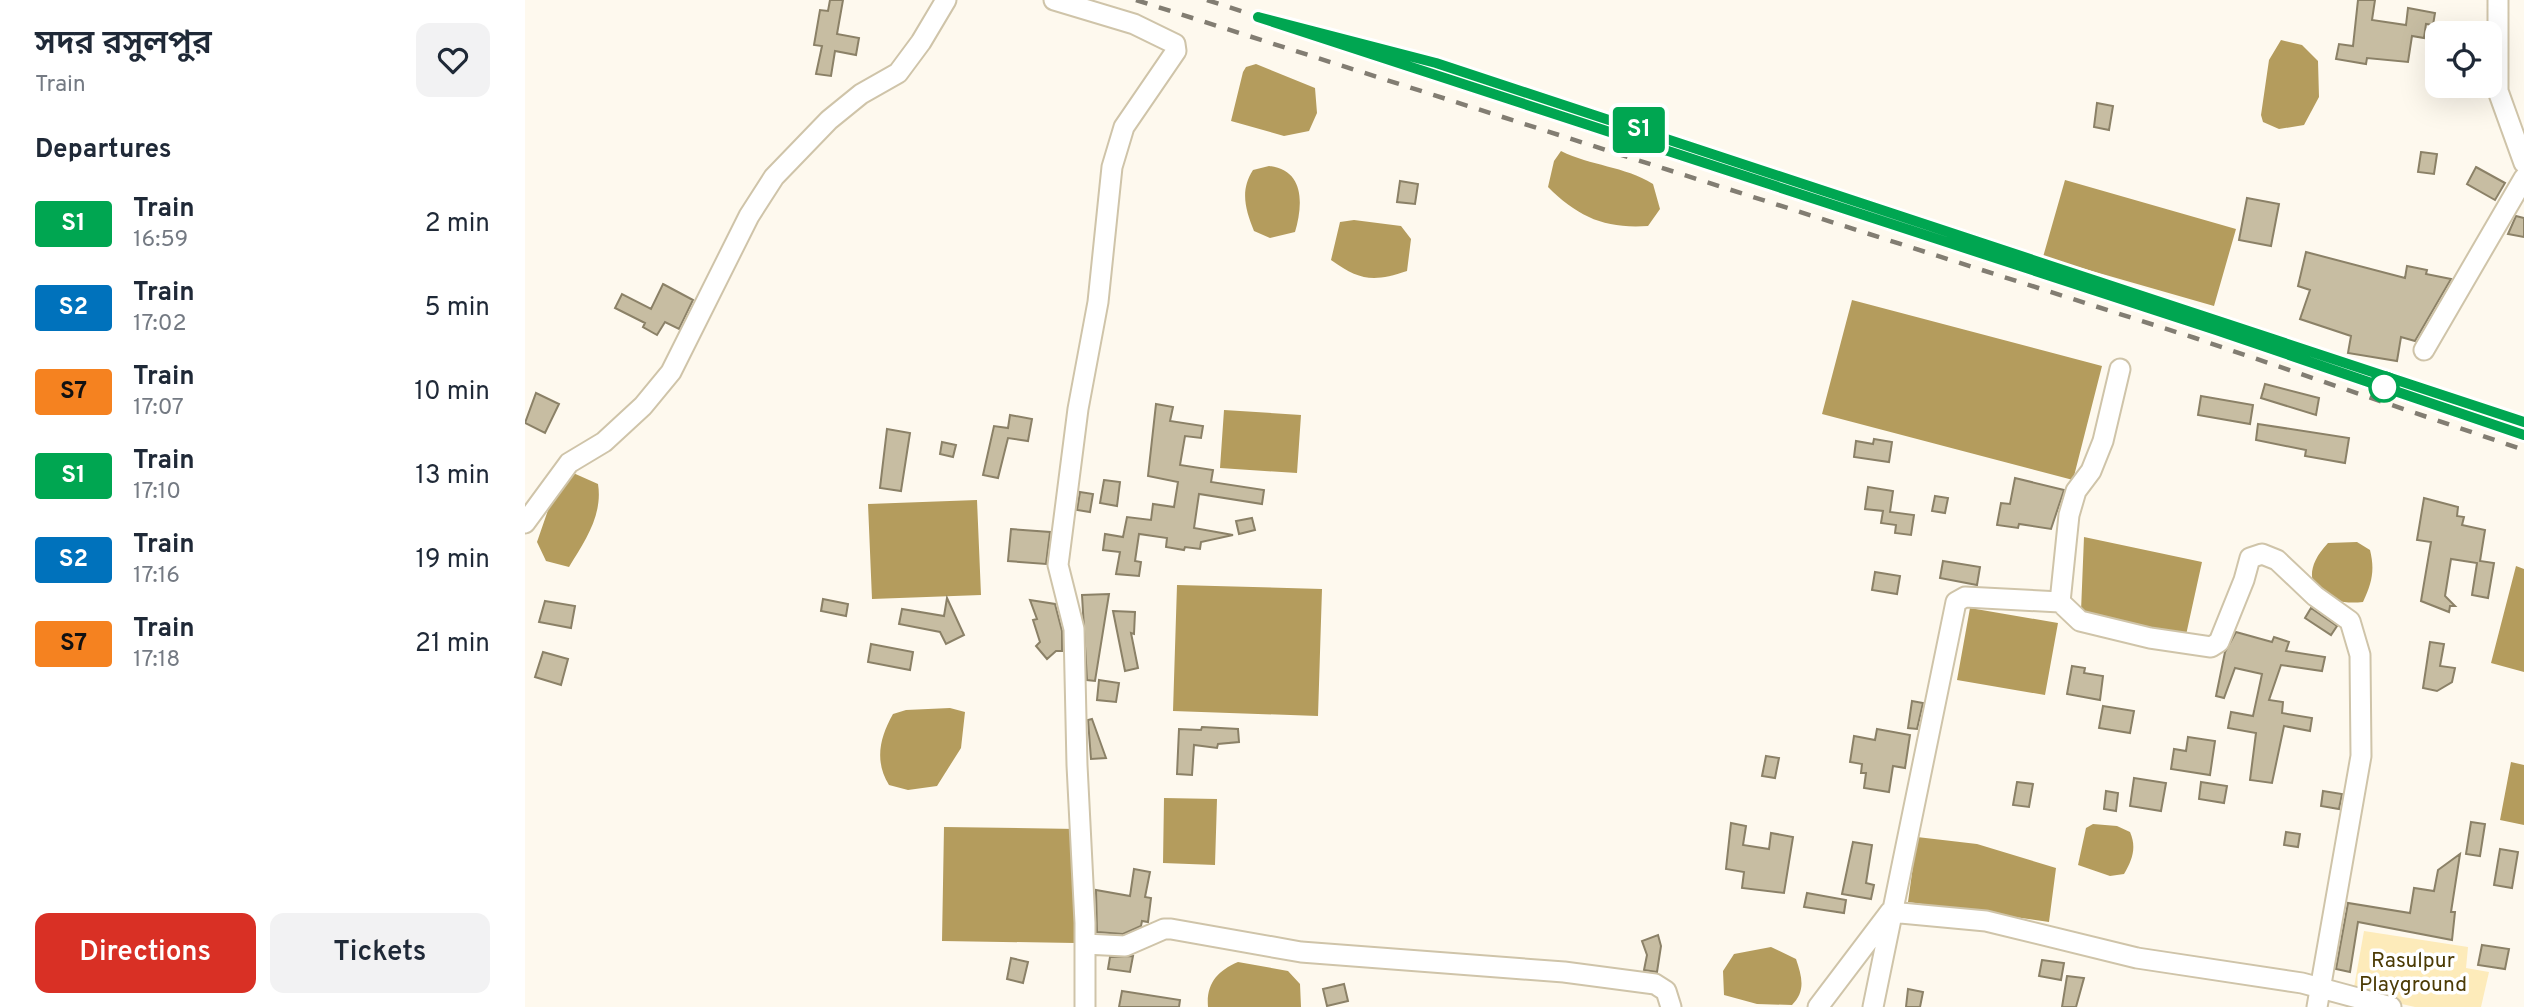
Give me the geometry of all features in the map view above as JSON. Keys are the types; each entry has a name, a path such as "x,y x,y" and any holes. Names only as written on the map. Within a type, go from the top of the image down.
{"street":[{"path":"525,523 569,463 604,442 643,406 671,372 749,216 774,177 828,120 861,94 898,73 921,42 946,0"},
{"path":"1054,0 1134,24 1175,44 1175,51 1124,127 1112,167 1098,302 1078,409 1058,565 1074,629 1085,1007"},
{"path":"2498,0 2498,91 2524,163"},
{"path":"2424,350 2524,178"},
{"path":"2060,602 2069,515 2076,491 2091,471 2103,441 2120,369"},
{"path":"1873,1007 1890,912 1935,716 1956,603 1965,597 2060,602 2080,621 2150,638 2211,647 2219,642 2245,580 2249,558 2262,554 2277,560 2315,596 2350,621 2360,655 2361,756 2319,998"},
{"path":"1890,912 1986,921 2137,958 2302,983 2319,998 2391,1007"},
{"path":"1818,1007 1890,912"},
{"path":"1085,944 1125,946 1164,929 1171,929 1301,952 1564,972 1655,984 1666,991 1671,1007"}],"green space":[{"name":"Rasulpur Playground","path":"2364,931 2468,947 2466,968 2489,972 2481,1007 2415,1007 2353,993"}],"shaded area":[{"path":"2281,40 2302,45 2318,61 2319,97 2304,125 2279,129 2263,122 2261,115 2269,60"},
{"path":"1256,64 1315,88 1317,113 1309,131 1284,136 1231,121 1243,72 1246,67"},
{"path":"1561,151 1631,173 1653,184 1660,209 1648,226 1605,223 1581,213 1559,197 1548,187 1554,161"},
{"path":"1269,166 1289,174 1299,190 1300,200 1295,232 1270,238 1254,231 1245,200 1246,185 1253,170"},
{"path":"2065,180 2236,229 2214,306 2043,257"},
{"path":"1354,220 1401,226 1411,239 1407,271 1385,277 1367,278 1350,272 1331,260 1340,222"},
{"path":"1852,300 2102,366 2073,480 1822,414"},
{"path":"1224,410 1301,415 1297,473 1220,468"},
{"path":"571,472 598,484 599,495 591,527 569,567 546,561 537,542 556,487"},
{"path":"977,500 981,595 872,599 868,504"},
{"path":"2084,537 2202,562 2186,635 2081,611"},
{"path":"2357,542 2370,550 2372,564 2370,582 2363,602 2334,600 2324,595 2316,588 2312,579 2318,556 2328,543"},
{"path":"2516,566 2524,569 2524,672 2491,663"},
{"path":"1177,585 1322,589 1318,716 1173,711"},
{"path":"1970,608 2058,623 2045,695 1957,680"},
{"path":"950,708 965,712 961,748 937,786 908,790 889,785 881,767 880,749 893,714 906,710"},
{"path":"2511,762 2524,765 2524,825 2500,820"},
{"path":"1164,798 1217,799 1215,865 1163,863"},
{"path":"2093,824 2117,826 2130,832 2133,854 2124,874 2110,876 2078,865 2086,828"},
{"path":"944,827 1077,829 1075,943 942,941"},
{"path":"1917,837 1977,844 2056,868 2049,922 1908,902"},
{"path":"1771,947 1796,959 1801,989 1792,1005 1757,1004 1724,995 1723,971 1734,954"},
{"path":"1238,962 1288,971 1300,984 1301,1007 1208,1007 1209,992 1214,979"}],"building":[{"path":"830,0 843,0 837,34 859,38 856,55 835,51 831,76 816,74 822,46 814,45 820,10 828,11"},
{"path":"2358,0 2375,0 2372,20 2406,25 2408,8 2435,13 2434,21 2425,21 2424,38 2412,36 2408,62 2367,58 2366,64 2336,59 2339,44 2353,46"},
{"path":"2097,103 2113,106 2109,130 2094,127"},
{"path":"2421,152 2437,154 2434,174 2418,172"},
{"path":"2476,167 2505,183 2495,200 2467,184"},
{"path":"1400,181 1418,184 1415,204 1397,202"},
{"path":"2247,198 2279,204 2271,246 2239,240"},
{"path":"2516,216 2524,218 2524,237 2508,234"},
{"path":"2306,252 2405,278 2407,266 2427,270 2426,274 2451,279 2415,341 2401,337 2397,361 2348,353 2351,336 2300,319 2310,290 2298,286"},
{"path":"663,284 693,300 679,329 665,322 657,335 643,327 645,323 615,308 622,294 651,309"},
{"path":"2265,384 2319,398 2316,415 2261,398"},
{"path":"536,393 559,404 545,433 525,423"},
{"path":"2201,396 2253,405 2250,424 2198,415"},
{"path":"1156,404 1173,407 1170,421 1203,426 1201,438 1185,436 1180,465 1213,470 1211,482 1264,490 1262,504 1199,494 1194,528 1233,535 1201,542 1200,549 1185,547 1184,550 1166,547 1167,538 1139,534 1135,561 1141,562 1139,576 1116,574 1120,552 1103,550 1105,534 1123,537 1127,517 1151,520 1153,504 1174,507 1178,482 1148,476"},
{"path":"1010,415 1032,419 1028,441 1008,438 998,478 983,475 994,426 1008,428"},
{"path":"2258,424 2349,438 2345,463 2305,456 2306,450 2256,440"},
{"path":"887,429 910,433 901,491 880,488"},
{"path":"1874,439 1892,442 1889,462 1854,457 1856,441 1873,444"},
{"path":"942,442 956,445 953,457 940,454"},
{"path":"2015,478 2064,490 2051,529 2019,524 2018,528 1997,525 2001,503 2010,504"},
{"path":"1104,480 1120,482 1117,506 1100,503"},
{"path":"1868,487 1893,491 1890,512 1914,515 1911,535 1895,533 1896,525 1881,523 1883,511 1865,509"},
{"path":"1080,492 1093,494 1090,512 1077,510"},
{"path":"1935,496 1948,498 1945,513 1932,511"},
{"path":"2424,498 2458,507 2457,516 2464,517 2462,525 2485,530 2480,561 2494,563 2488,598 2472,595 2477,563 2451,559 2445,596 2455,606 2450,606 2449,612 2421,601 2431,542 2417,540"},
{"path":"1252,518 1255,530 1239,534 1236,521"},
{"path":"1011,529 1050,532 1046,564 1008,561"},
{"path":"1943,561 1980,567 1977,585 1940,578"},
{"path":"1875,572 1900,576 1897,594 1872,590"},
{"path":"1109,594 1095,681 1087,680 1082,595"},
{"path":"947,598 964,635 946,644 940,632 899,624 902,609 944,616"},
{"path":"823,599 848,604 846,616 821,611"},
{"path":"1030,600 1055,604 1062,631 1062,651 1056,651 1047,659 1036,646 1040,642 1033,620 1037,619"},
{"path":"545,601 575,606 571,628 539,622"},
{"path":"2311,608 2337,626 2331,635 2305,618"},
{"path":"1113,611 1135,612 1134,634 1131,633 1138,668 1125,671"},
{"path":"2236,632 2272,642 2274,637 2289,642 2286,651 2325,657 2322,671 2281,665 2269,700 2283,702 2282,713 2312,718 2310,731 2284,726 2272,783 2250,780 2256,733 2228,728 2231,712 2253,716 2262,674 2235,668 2224,698 2216,696 2225,652"},
{"path":"2430,642 2444,644 2440,666 2455,668 2452,682 2437,691 2423,688"},
{"path":"871,644 913,652 910,670 868,662"},
{"path":"543,652 568,659 561,685 535,677"},
{"path":"2072,666 2085,668 2084,673 2103,676 2100,700 2067,694"},
{"path":"1099,680 1119,683 1116,702 1097,700"},
{"path":"1912,701 1923,703 1917,729 1908,728"},
{"path":"2103,706 2134,711 2130,733 2099,728"},
{"path":"1092,719 1106,758 1091,759 1088,720"},
{"path":"1202,727 1238,729 1239,742 1218,744 1217,748 1194,745 1192,775 1177,774 1179,729 1201,730"},
{"path":"1877,729 1910,735 1905,768 1893,766 1889,792 1864,788 1866,773 1861,773 1862,764 1850,762 1854,736 1875,740"},
{"path":"2188,737 2215,741 2210,775 2171,769 2174,749 2186,751"},
{"path":"1766,756 1779,758 1775,778 1762,776"},
{"path":"2134,778 2166,783 2161,811 2130,806"},
{"path":"2017,782 2033,784 2029,807 2013,805"},
{"path":"2201,782 2227,786 2224,803 2199,799"},
{"path":"2106,791 2118,793 2116,811 2104,809"},
{"path":"2323,791 2342,794 2339,809 2321,806"},
{"path":"2471,822 2485,824 2480,856 2466,854"},
{"path":"1731,823 1746,826 1743,845 1769,849 1771,833 1793,837 1784,893 1742,888 1744,872 1726,869"},
{"path":"2286,832 2300,834 2298,847 2284,845"},
{"path":"1853,842 1872,845 1866,883 1874,885 1871,899 1842,894"},
{"path":"2500,849 2518,852 2512,888 2494,885"},
{"path":"2460,854 2451,912 2455,912 2452,940 2358,922 2350,972 2336,969 2348,903 2410,913 2414,888 2434,891 2438,870"},
{"path":"1134,869 1150,872 1145,897 1151,898 1148,922 1142,921 1141,926 1123,934 1097,932 1096,890 1130,896"},
{"path":"1807,893 1846,900 1844,913 1804,907"},
{"path":"1658,935 1661,946 1657,972 1644,970 1647,955 1642,941"},
{"path":"2482,945 2509,949 2505,969 2478,965"},
{"path":"1133,956 1130,972 1108,969 1110,957"},
{"path":"1011,958 1028,962 1023,983 1007,979"},
{"path":"2042,960 2064,963 2061,980 2039,976"},
{"path":"2067,976 2084,978 2076,1007 2062,1007"},
{"path":"1344,984 1348,1001 1327,1006 1323,989"},
{"path":"1908,989 1923,992 1920,1007 1906,1007"},
{"path":"1122,991 1180,1000 1179,1007 1119,1007"}],"railway":[{"path":"1136,0 2195,338 2524,450"},
{"path":"1207,0 2216,330 2524,435"},
{"path":"1403,55 2240,326 2524,422"}],"train":[{"name":"S1","path":"2524,422 2240,326 1436,63 1258,17 2216,330 2524,435"}]}
